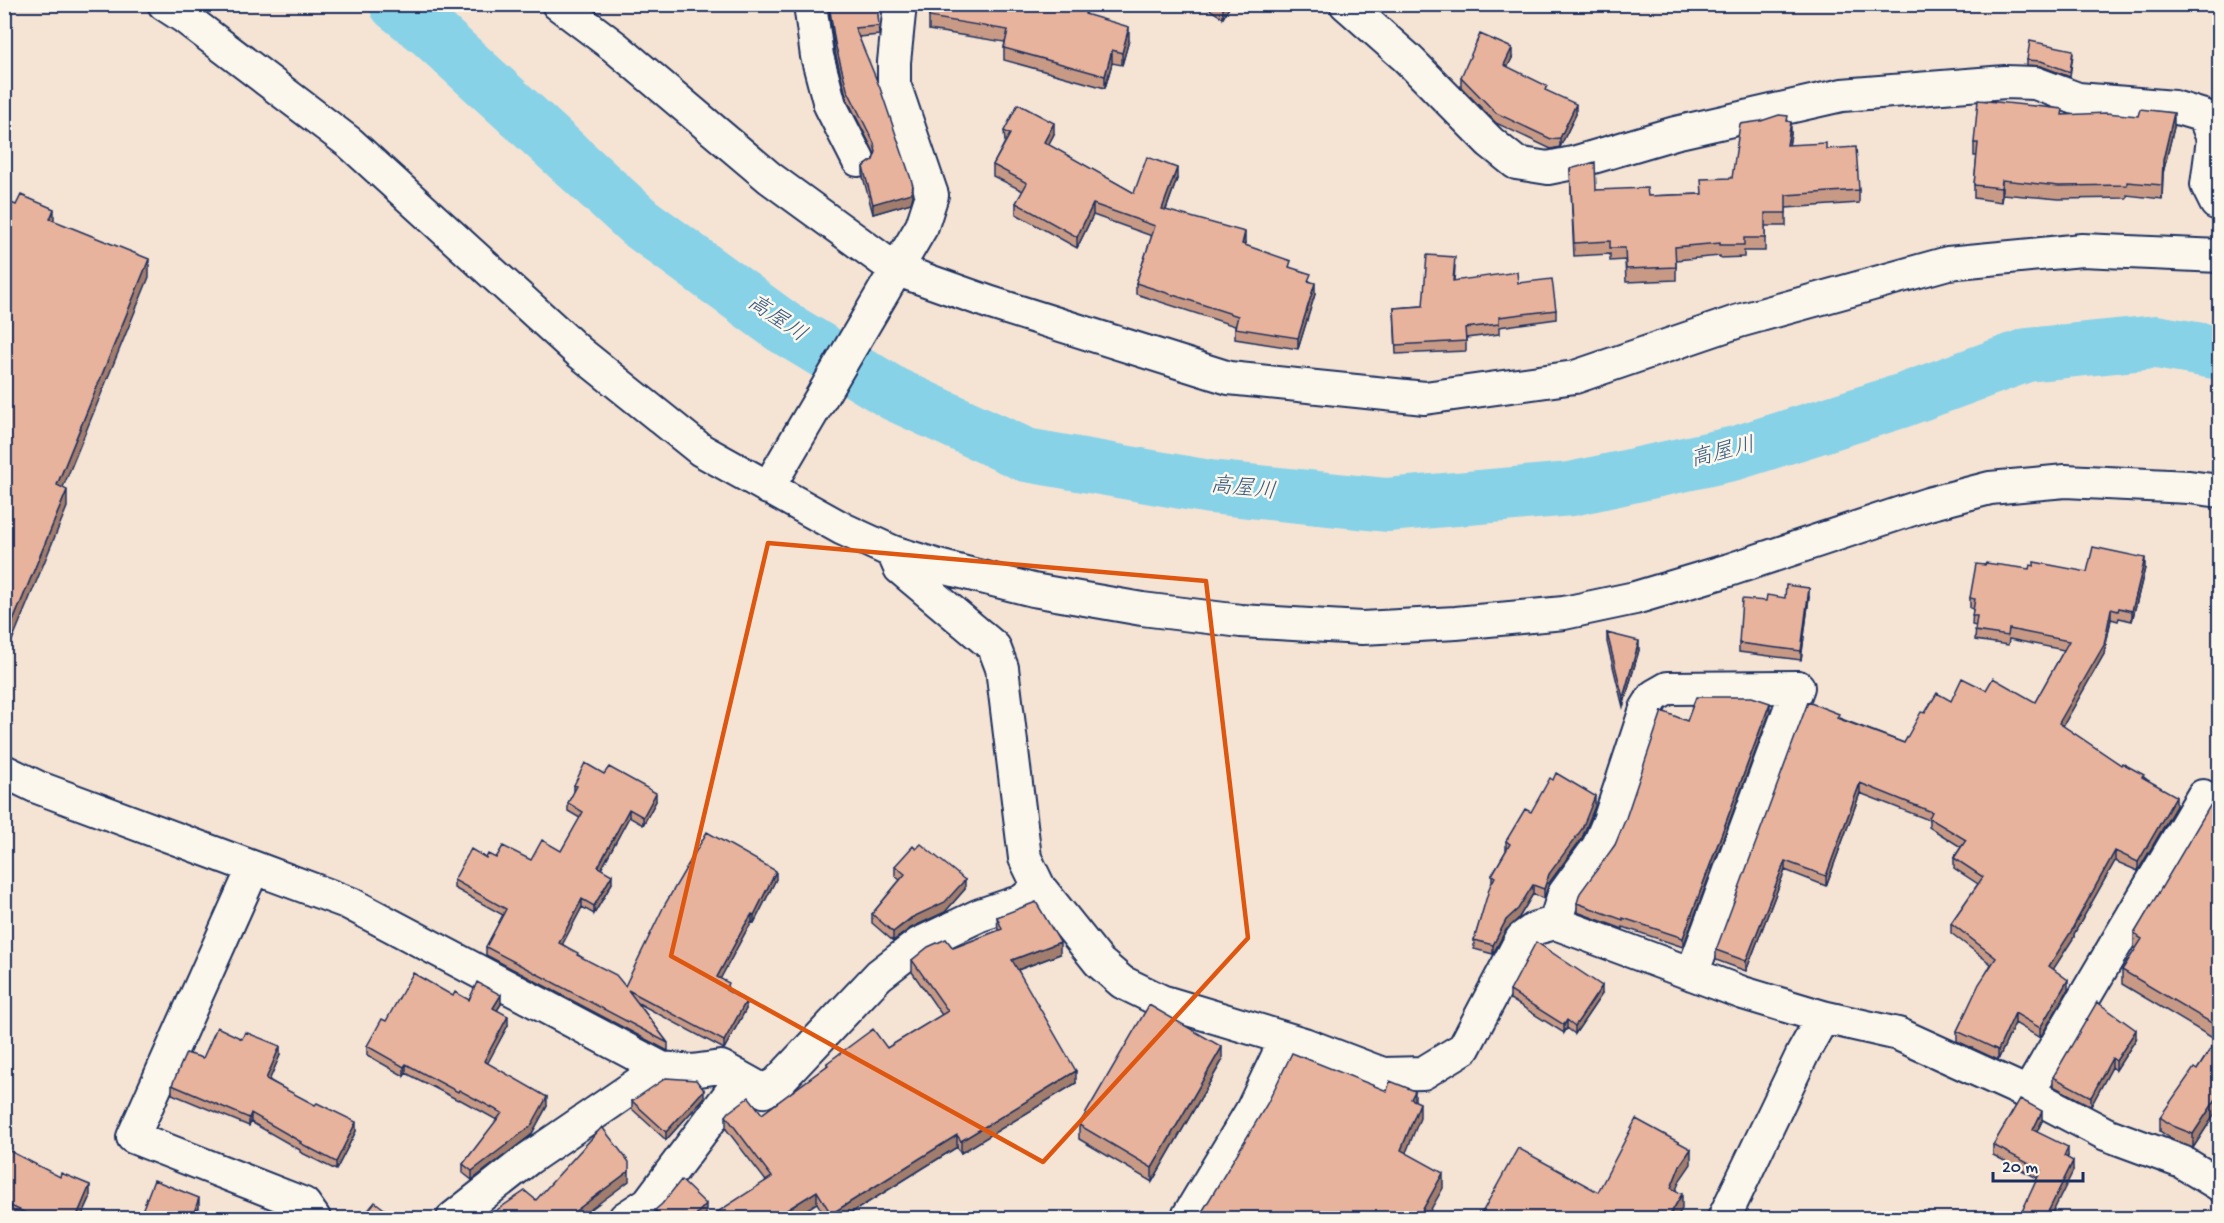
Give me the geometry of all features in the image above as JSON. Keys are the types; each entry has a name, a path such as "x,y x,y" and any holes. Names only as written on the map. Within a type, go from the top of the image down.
{"street":[{"path":"164,4 350,143 579,352 701,450 769,485 843,529 893,552 1033,590 1142,609 1240,621 1362,628 1432,624 1563,613 1635,598 1729,570 1928,504 1990,488 2065,481 2189,487 2220,491"},
{"path":"558,4 615,47 770,178 892,275 991,303 1229,378 1425,398 1575,377 1740,321 1948,263 2082,250 2220,256"},
{"path":"810,4 817,56 830,105 858,160"},
{"path":"769,485 922,226 932,195 894,84 900,4"},
{"path":"1346,4 1407,58 1490,142 1516,164 1548,168 1573,163 1675,133 1842,95 2005,82 2035,82 2078,99 2174,107 2204,116 2213,139 2215,161 2207,185 2216,203 2220,204"},
{"path":"893,552 900,568 994,647 1002,668 1025,858 1039,887 1099,962 1122,982 1161,1001 1286,1039 1383,1074 1423,1073 1464,1048 1522,938 1536,928 1555,923 1743,993 1824,1017 1899,1034 2028,1094 2106,1134 2182,1162 2220,1185"},
{"path":"1555,923 1564,894 1598,847 1609,821 1646,709 1654,696 1668,688 1798,687 1692,974"},
{"path":"4,771 37,788 349,903 661,1068 692,1071 721,1067 764,1091 777,1083 879,975 919,944 980,915 1022,901 1039,887"},
{"path":"2028,1094 2203,796"},
{"path":"254,869 133,1137 304,1204 314,1218"},
{"path":"1724,1218 1803,1053 1824,1017"},
{"path":"1187,1218 1252,1110 1286,1039"},
{"path":"453,1218 528,1159 661,1068"},
{"path":"625,1218 648,1203 741,1079"}],"highlighted area":[{"path":"768,543 1206,581 1248,938 1043,1162 671,956"}],"building":[{"path":"829,4 877,4 879,26 855,28 880,88 911,179 913,186 911,193 873,204 863,167 873,160 876,152 874,143 847,89 835,43"},
{"path":"931,4 1083,4 1087,6 1085,14 1129,27 1122,53 1112,50 1105,76 1004,48 1008,30 929,17"},
{"path":"1480,34 1512,48 1504,65 1547,86 1545,90 1576,104 1560,138 1551,139 1496,113 1461,77"},
{"path":"2030,41 2073,50 2070,72 2041,61 2027,60"},
{"path":"1978,100 2063,109 2062,115 2106,113 2138,116 2140,109 2174,113 2163,160 2162,185 2127,182 2127,185 2059,186 2002,180 2001,188 1974,185 1978,143 1974,143"},
{"path":"1018,104 1054,123 1044,142 1134,193 1147,157 1177,168 1162,209 1245,232 1242,244 1291,261 1289,267 1311,274 1308,281 1315,283 1298,338 1235,328 1238,316 1136,283 1155,226 1093,204 1077,237 1016,203 1027,183 993,165 1010,134 1004,131"},
{"path":"1779,115 1788,116 1787,121 1791,122 1787,145 1826,143 1826,149 1856,147 1859,190 1786,195 1786,213 1765,213 1765,238 1744,238 1744,245 1720,245 1720,243 1675,247 1676,267 1626,269 1625,248 1610,248 1610,241 1574,243 1570,169 1595,162 1596,190 1647,188 1648,196 1702,194 1701,179 1732,178 1740,124"},
{"path":"21,195 54,209 50,219 149,259 57,485 67,490 4,643 4,200 16,205"},
{"path":"1427,255 1455,257 1453,281 1517,272 1518,283 1552,279 1556,310 1499,317 1499,324 1465,328 1466,341 1396,345 1394,308 1423,306"},
{"path":"2093,547 2145,558 2132,611 2111,609 2104,645 2059,723 2121,765 2122,763 2144,775 2142,777 2176,796 2138,862 2115,851 2074,927 2049,966 2068,980 2040,1028 2015,1013 1998,1050 1957,1031 1979,984 1996,958 1951,923 1983,877 1954,858 1966,840 1929,818 1932,812 1860,783 1826,876 1785,861 1746,961 1716,950 1808,702 1839,714 1837,718 1904,743 1921,712 1925,713 1937,693 1951,701 1962,678 1986,690 1993,678 2035,702 2069,641 2009,629 2008,636 1975,631 1977,616 1972,616 1975,599 1970,598 1976,564 1985,565 1986,563 2029,569 2030,565 2034,566 2034,562 2087,572"},
{"path":"1786,585 1809,588 1801,651 1739,643 1742,599 1766,601 1767,595 1785,598"},
{"path":"1607,633 1639,641 1623,698"},
{"path":"1696,697 1752,697 1770,703 1683,938 1577,903 1580,893 1615,845 1662,711 1687,721"},
{"path":"585,763 604,774 609,767 656,793 643,817 629,809 598,867 612,875 594,906 582,899 559,943 616,975 625,986 664,906 707,832 776,871 754,915 752,914 745,925 717,977 729,983 726,990 746,1001 724,1041 628,990 668,1043 486,947 506,909 454,880 471,849 486,858 488,854 496,858 503,846 531,860 542,840 561,851 583,812 568,803"},
{"path":"1556,773 1595,796 1582,829 1549,874 1544,889 1533,885 1518,909 1506,920 1493,945 1474,940 1490,886 1495,877 1492,875 1510,844 1506,841 1525,809 1531,812 1550,778 1553,780"},
{"path":"2217,794 2220,796 2220,1028 2122,970 2142,939 2134,934"},
{"path":"921,844 965,880 945,902 911,918 893,932 872,914 905,874 895,866 913,846 916,849"},
{"path":"1036,902 1060,942 1012,960 1076,1071 961,1141 957,1135 831,1214 817,1191 774,1218 708,1218 772,1177 726,1116 729,1112 749,1097 762,1114 873,1029 887,1048 948,1011 912,960 928,947 946,939 953,948 1002,929 997,917"},
{"path":"1536,942 1602,986 1575,1026 1567,1020 1564,1025 1510,991"},
{"path":"413,973 453,996 455,992 469,1000 477,982 501,995 493,1008 508,1016 484,1061 547,1097 531,1126 472,1171 463,1164 502,1113 406,1064 404,1067 367,1046 382,1019 386,1021"},
{"path":"2097,1002 2136,1030 2116,1061 2112,1058 2091,1097 2053,1077"},
{"path":"1149,1005 1222,1047 1152,1168 1079,1125"},
{"path":"217,1027 242,1039 245,1032 280,1046 266,1079 315,1105 317,1103 356,1122 336,1162 251,1113 249,1118 172,1085 186,1053 203,1058"},
{"path":"2220,1035 2220,1093 2193,1134 2173,1126 2160,1117 2194,1068 2197,1070"},
{"path":"1292,1053 1387,1091 1390,1081 1415,1091 1411,1099 1420,1103 1401,1150 1443,1173 1422,1211 1435,1218 1196,1218 1202,1212 1267,1104"},
{"path":"666,1078 696,1080 704,1090 666,1132 632,1101"},
{"path":"2020,1099 2042,1111 2033,1130 2068,1147 2064,1156 2073,1161 2045,1218 2019,1218 2041,1170 1993,1145"},
{"path":"1636,1119 1691,1149 1680,1165 1671,1188 1682,1194 1668,1218 1479,1218 1518,1148 1598,1192"},
{"path":"602,1127 629,1162 629,1171 566,1218 485,1218 525,1191 536,1200"},
{"path":"4,1148 60,1177 61,1173 90,1185 76,1218 37,1218 4,1203"},
{"path":"154,1180 199,1198 192,1218 140,1216"},
{"path":"681,1180 706,1204 693,1218 663,1218 655,1210"},
{"path":"375,1202 396,1218 362,1218"}],"waterway":[{"name":"高屋川","path":"396,4 430,31 639,222 783,327 894,394 1026,455 1210,487 1387,505 1571,489 1736,453 1901,401 2027,355 2156,342 2220,353"}]}
